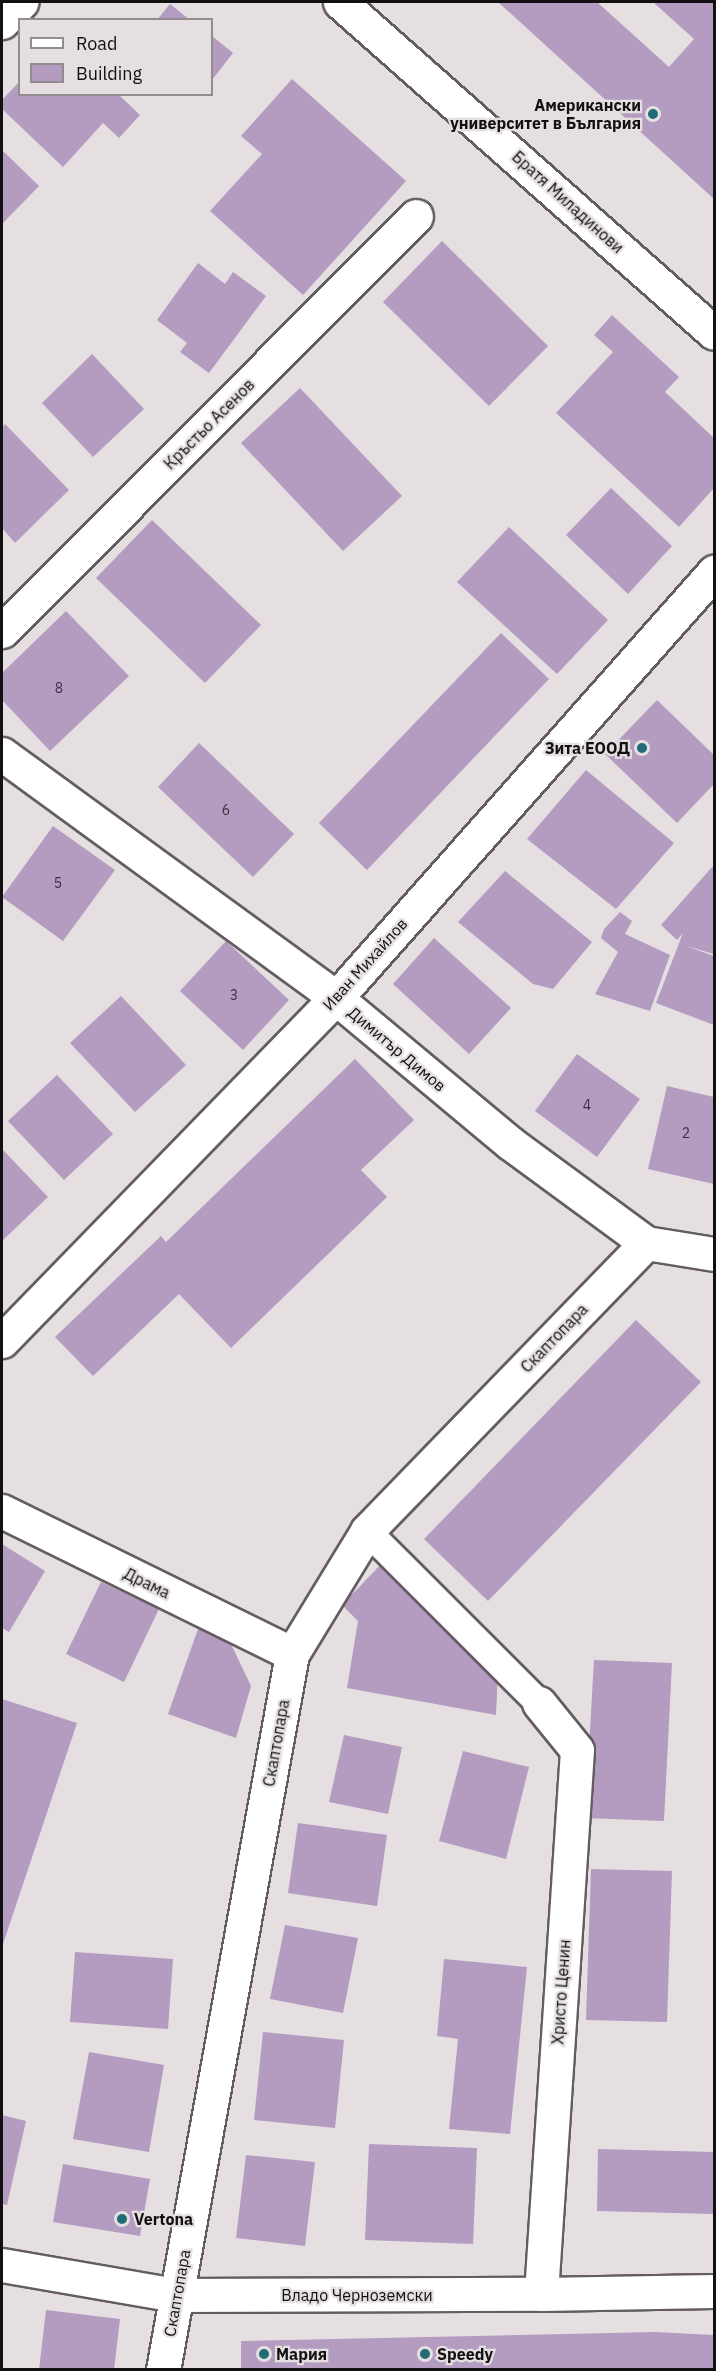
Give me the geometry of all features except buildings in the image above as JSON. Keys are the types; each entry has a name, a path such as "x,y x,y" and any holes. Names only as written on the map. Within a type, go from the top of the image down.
{"street":[{"path":"2,22 21,2"},
{"name":"Братя Миладинови","path":"340,2 714,333"},
{"name":"Кръстьо Асенов","path":"2,631 416,216"},
{"name":"Иван Михайлов","path":"2,1341 336,998 714,573"},
{"name":"Димитър Димов","path":"2,754 336,998 510,1143 646,1243 714,1254"},
{"name":"Скаптопара","path":"163,2370 292,1654 367,1531 646,1243"},
{"name":"Драма","path":"2,1511 292,1654"},
{"path":"367,1531 539,1703"},
{"name":"Христо Ценин","path":"539,1703 577,1750 541,2294"},
{"name":"Владо Черноземски","path":"2,2265 176,2295 714,2291"}],"place":[{"name":"Американски университет в България","path":"653,114"},
{"name":"Зита ЕООД","path":"642,748"},
{"name":"Vertona","path":"122,2219"},
{"name":"Мария","path":"264,2354"},
{"name":"Speedy","path":"425,2354"}]}
